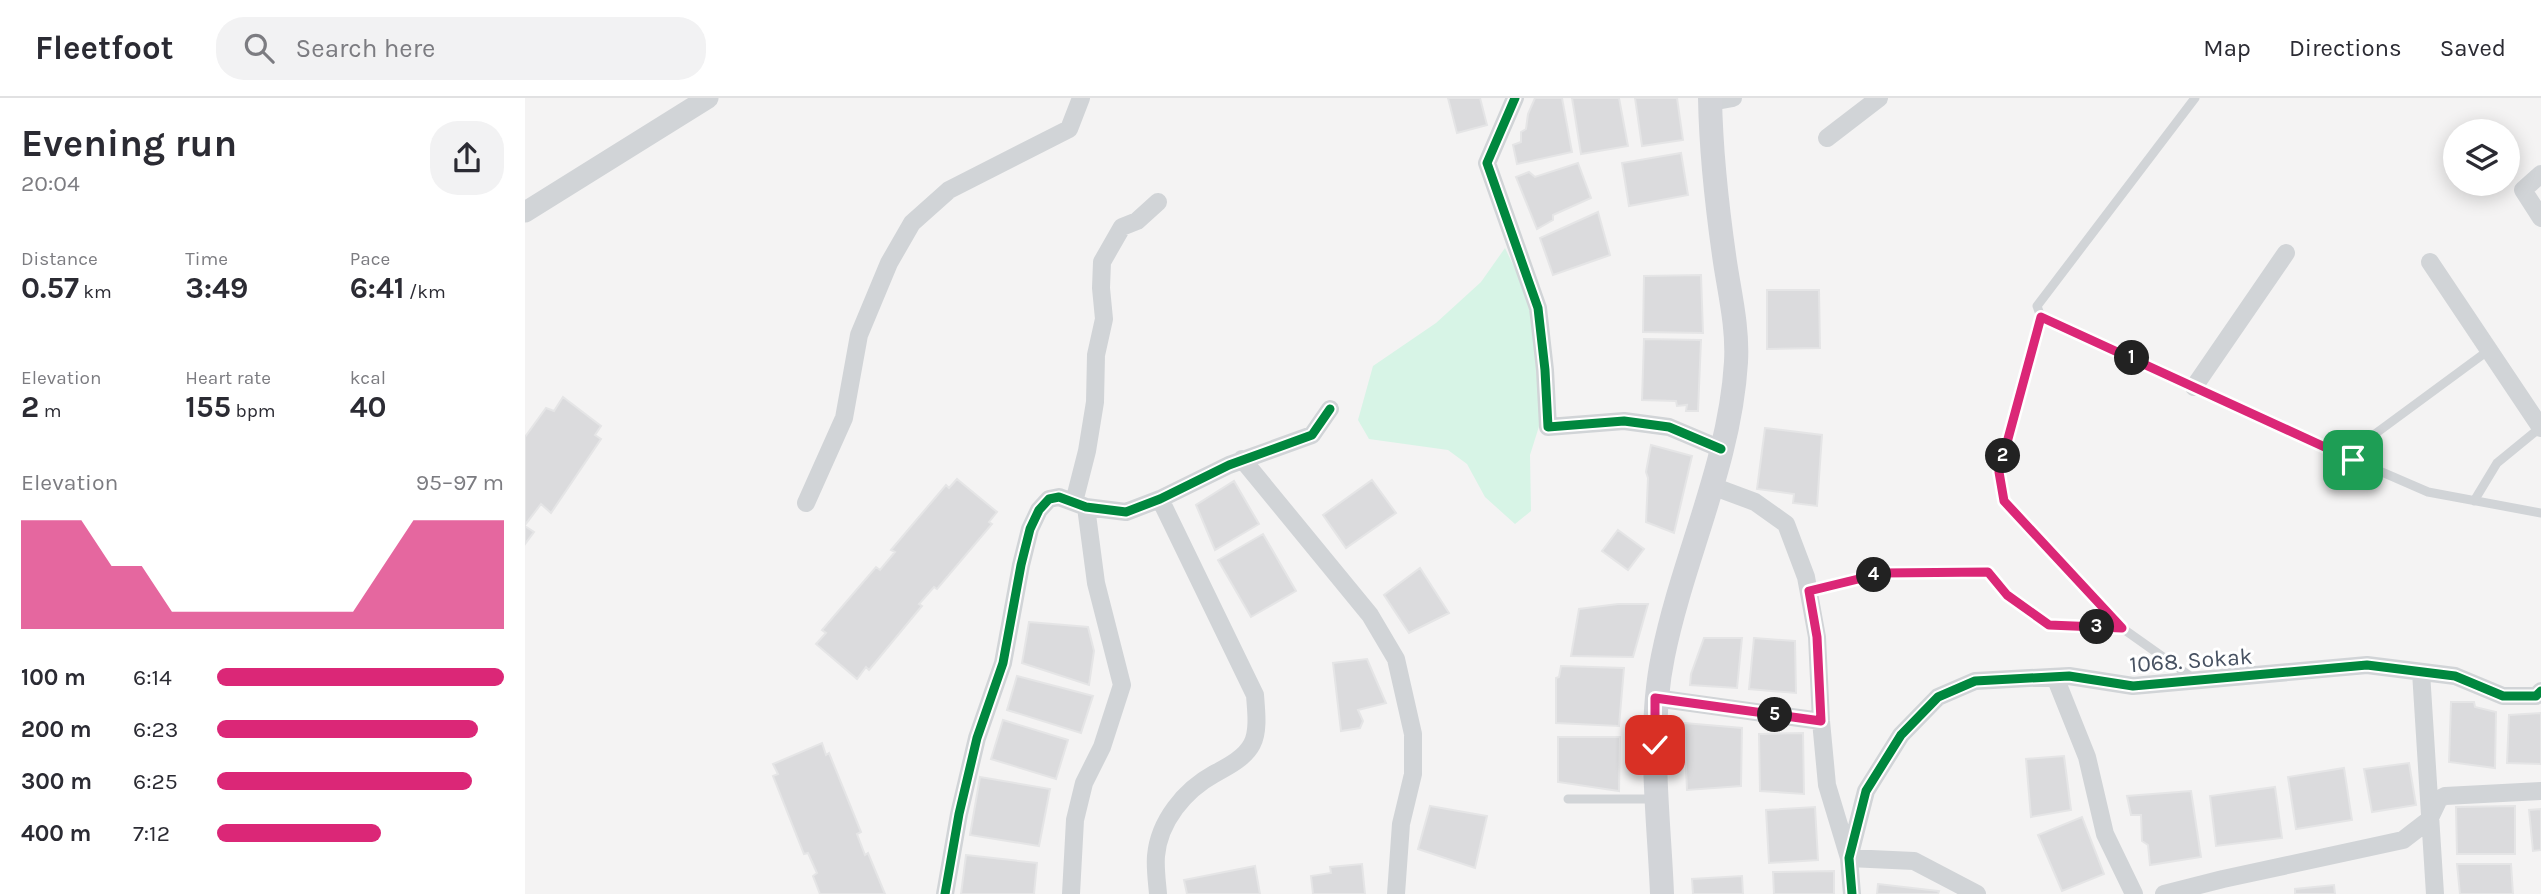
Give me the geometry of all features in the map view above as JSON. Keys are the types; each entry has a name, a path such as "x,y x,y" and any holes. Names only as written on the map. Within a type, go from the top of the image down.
{"main road":[{"path":"1663,894 1655,698 1663,654 1721,449 1730,410 1736,361 1735,323 1711,151 1712,99"}],"street":[{"path":"525,212 708,98"},
{"path":"806,503 844,418 859,335 889,263 912,223 949,190 1069,129 1081,98"},
{"path":"1515,98 1486,163 1538,308 1548,427 1624,421 1669,426 1721,449"},
{"path":"1827,138 1879,98"},
{"path":"2541,174 2523,190 2541,218"},
{"path":"1072,894 1075,820 1084,783 1102,747 1122,685 1096,583 1080,504 1095,402 1095,355 1104,319 1101,288 1103,262 1122,228 1137,221 1158,202"},
{"path":"2194,387 2286,253"},
{"path":"2431,262 2541,428"},
{"path":"945,894 959,814 977,737 1003,663 1030,529 1039,510 1049,499 1059,496 1080,504 1126,512 1160,499 1242,459 1312,435 1330,409"},
{"path":"1242,459 1370,615 1396,659 1413,734 1413,774 1401,824 1396,894"},
{"path":"1712,486 1755,502 1786,524 1806,577 1817,637 1827,785 1849,858 1914,862 1977,894"},
{"path":"1158,894 1156,856 1161,835 1174,808 1201,781 1240,759 1253,744 1256,721 1255,695 1160,499"},
{"name":"1068. Sokak","path":"1852,894 1849,858 1866,791 1901,736 1938,697 1975,681 2069,676 2133,686 2367,665 2455,676 2503,696 2536,696 2541,691"},
{"path":"2421,672 2435,894"},
{"path":"2055,677 2087,757 2105,834 2134,894"},
{"path":"1655,698 1821,721"},
{"path":"2164,894 2223,878 2403,840 2429,820 2439,799 2445,796 2541,791"}],"lane":[{"path":"2195,98 2037,306 2041,317 1999,472 2004,501 2122,628 2195,680"},
{"path":"2041,317 2428,492 2541,513"},
{"path":"2345,456 2489,350"},
{"path":"2474,501 2497,463 2541,428"},
{"path":"1809,591 1883,573 1988,572 2007,595 2049,625 2122,628"},
{"path":"1568,799 1658,799"}],"green space":[{"path":"1505,248 1530,300 1541,420 1530,455 1531,511 1515,524 1485,497 1467,464 1448,450 1369,439 1358,420 1373,366 1436,323 1481,282"}],"building":[{"path":"1448,98 1480,98 1487,125 1457,133"},
{"path":"1535,98 1562,98 1572,152 1517,164 1513,145 1521,142 1521,132 1526,129 1528,114"},
{"path":"1572,98 1619,98 1628,146 1581,154"},
{"path":"1635,98 1677,98 1683,140 1642,146"},
{"path":"1681,153 1688,195 1629,206 1622,163"},
{"path":"1578,163 1591,198 1553,215 1553,220 1537,229 1516,177 1529,172 1535,177"},
{"path":"1598,212 1610,255 1553,275 1540,238"},
{"path":"1701,275 1703,333 1643,332 1644,276"},
{"path":"1767,290 1819,290 1820,348 1767,349"},
{"path":"1644,339 1701,340 1698,411 1686,411 1687,405 1677,406 1676,401 1642,400"},
{"path":"563,397 601,426 595,435 601,439 551,513 541,504 525,525 525,437 546,408 554,411"},
{"path":"1765,428 1822,435 1817,506 1793,503 1794,494 1757,489"},
{"path":"1651,445 1692,456 1674,533 1646,522 1646,472"},
{"path":"957,479 997,512 989,522 992,524 937,589 934,587 919,604 922,606 869,670 866,667 857,679 816,644 826,633 822,630 876,567 880,570 895,552 891,550 946,485 949,488"},
{"path":"1372,480 1396,513 1346,548 1323,515"},
{"path":"1234,481 1259,524 1215,550 1196,505"},
{"path":"525,526 534,532 525,544"},
{"path":"1618,530 1644,549 1628,570 1602,551"},
{"path":"1263,534 1296,591 1251,617 1218,560"},
{"path":"1420,568 1449,613 1409,633 1384,595"},
{"path":"1618,604 1648,604 1633,657 1571,656 1579,609"},
{"path":"1029,622 1088,627 1094,651 1089,685 1022,663"},
{"path":"1704,638 1742,638 1737,688 1690,685 1691,674"},
{"path":"1754,638 1795,641 1796,693 1749,689"},
{"path":"1367,659 1386,703 1358,710 1363,721 1360,728 1341,731 1333,663"},
{"path":"1561,666 1624,668 1619,726 1556,723 1556,678 1559,677"},
{"path":"1017,676 1093,696 1081,733 1007,710"},
{"path":"2451,702 2474,702 2475,707 2496,712 2495,768 2449,762"},
{"path":"2541,713 2541,764 2507,763 2509,715"},
{"path":"1003,720 1068,740 1056,779 991,759"},
{"path":"1684,723 1742,728 1741,786 1687,790"},
{"path":"1803,733 1804,794 1760,791 1759,734"},
{"path":"1558,737 1620,737 1619,791 1558,782"},
{"path":"822,743 826,755 829,753 861,832 857,834 865,855 868,853 885,894 820,894 813,876 817,873 808,853 804,854 773,776 778,774 773,764"},
{"path":"2064,756 2071,810 2031,817 2026,759"},
{"path":"2409,763 2416,805 2372,812 2364,769"},
{"path":"2344,768 2352,820 2296,829 2288,777"},
{"path":"980,777 1050,789 1039,846 970,835"},
{"path":"2275,787 2282,838 2216,846 2210,796"},
{"path":"2191,791 2201,857 2150,865 2148,845 2142,841 2141,815 2131,815 2127,796"},
{"path":"1430,806 1487,816 1475,868 1418,849"},
{"path":"2515,806 2515,854 2457,854 2456,807"},
{"path":"1815,807 1818,860 1769,863 1766,810"},
{"path":"2541,809 2541,850 2533,851 2529,810"},
{"path":"2082,817 2104,874 2062,891 2038,835"},
{"path":"966,855 1037,863 1034,894 961,894"},
{"path":"1362,864 1365,894 1313,894 1311,876 1331,873 1330,867"},
{"path":"2457,864 2511,864 2513,894 2460,894"},
{"path":"1255,866 1260,894 1187,894 1184,880"},
{"path":"1834,871 1834,894 1774,894 1773,872"},
{"path":"1742,876 1743,894 1693,894 1692,879"},
{"path":"1878,884 1939,891 1938,894 1877,894"},
{"path":"2334,885 2335,894 2295,894 2295,889"}],"cycle path":[{"path":"1515,98 1487,163 1538,308 1548,427 1624,421 1669,427 1721,449"},
{"path":"945,894 959,814 977,738 1003,663 1021,565 1030,529 1039,510 1049,499 1059,497 1086,507 1126,512 1160,499 1229,465 1312,435 1330,409"},
{"path":"1852,894 1849,858 1866,791 1901,735 1938,697 1975,681 2069,676 2133,686 2367,665 2455,676 2503,696 2536,696 2541,691"}],"route":[{"path":"1655,745 1655,698 1821,721 1817,637 1809,591 1883,573 1988,572 2007,595 2049,625 2122,628 2004,501 1999,472 2041,317 2353,460"}]}
